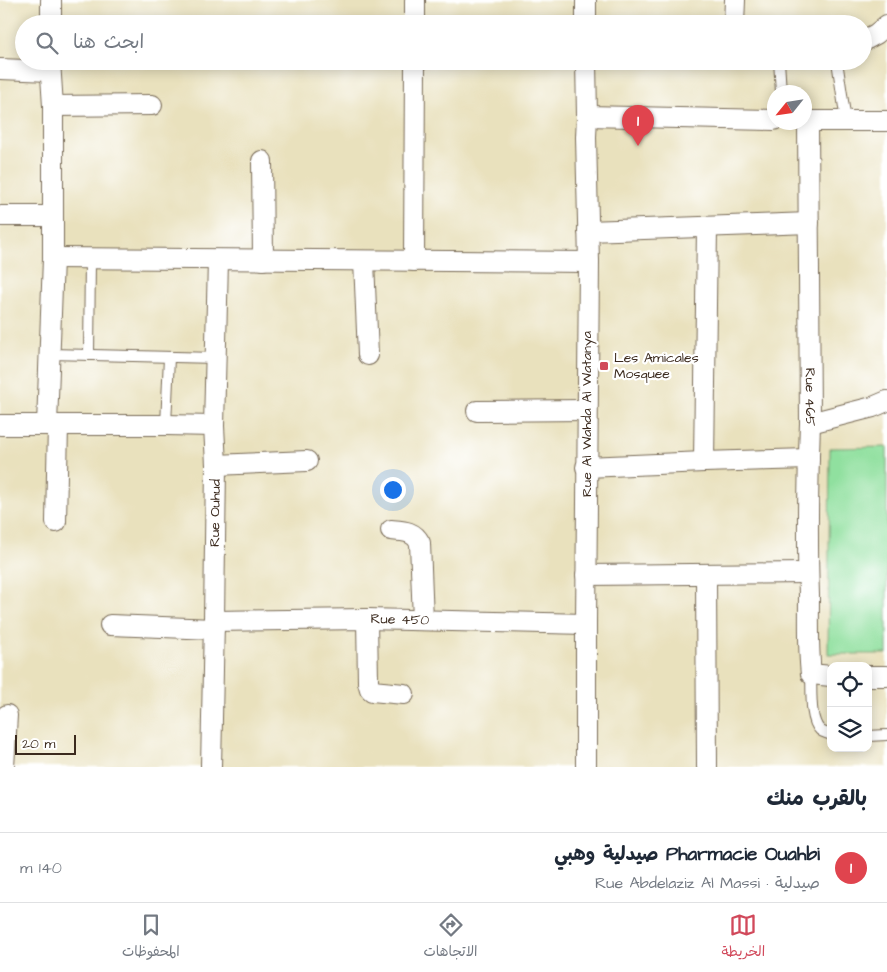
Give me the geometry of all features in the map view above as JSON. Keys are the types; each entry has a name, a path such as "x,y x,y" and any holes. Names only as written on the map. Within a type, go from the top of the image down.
{"street":[{"path":"51,0 51,15"},
{"path":"415,0 415,15"},
{"path":"586,0 586,15"},
{"path":"735,15 736,0"},
{"path":"872,36 887,25"},
{"path":"0,69 15,68"},
{"path":"50,70 53,106 53,258 50,354 56,522"},
{"path":"414,261 415,70"},
{"name":"Rue Al Wahda Al Watanya","path":"586,70 588,262 586,767"},
{"path":"53,106 152,105"},
{"path":"588,116 767,120"},
{"path":"812,121 887,121"},
{"name":"Rue 465","path":"806,130 809,223 810,423 808,459 808,573 810,658 821,675"},
{"path":"262,161 263,260"},
{"path":"0,216 53,216"},
{"path":"588,231 809,223"},
{"path":"704,462 707,227"},
{"path":"53,258 588,262"},
{"name":"Rue Ouhud","path":"211,767 216,465 214,426 218,260"},
{"path":"364,261 368,355"},
{"path":"810,423 873,407 887,400"},
{"path":"477,411 587,410"},
{"path":"0,425 166,424 214,426"},
{"path":"586,467 808,459"},
{"path":"216,465 307,461"},
{"path":"391,530 406,531 414,534 420,543 423,620"},
{"path":"586,575 808,573"},
{"path":"706,574 707,767"},
{"path":"367,619 368,682 370,689 376,692 404,694"},
{"name":"Rue 450","path":"110,625 214,625 367,619 586,624"},
{"path":"872,676 887,676"},
{"path":"4,767 7,715"}],"lane":[{"path":"780,70 781,85"},
{"path":"838,70 846,121"},
{"path":"89,355 90,259"},
{"path":"50,354 216,358"},
{"path":"166,424 169,357"},
{"path":"821,675 813,715 818,728 822,732 827,733"},
{"path":"872,736 887,735"}],"green space":[{"path":"887,447 887,654 828,654 830,448"}],"place":[{"name":"Pharmacie Ouahbi صيدلية وهبي","path":"638,146"},
{"name":"Les Amicales Mosquee","path":"604,366"}]}
